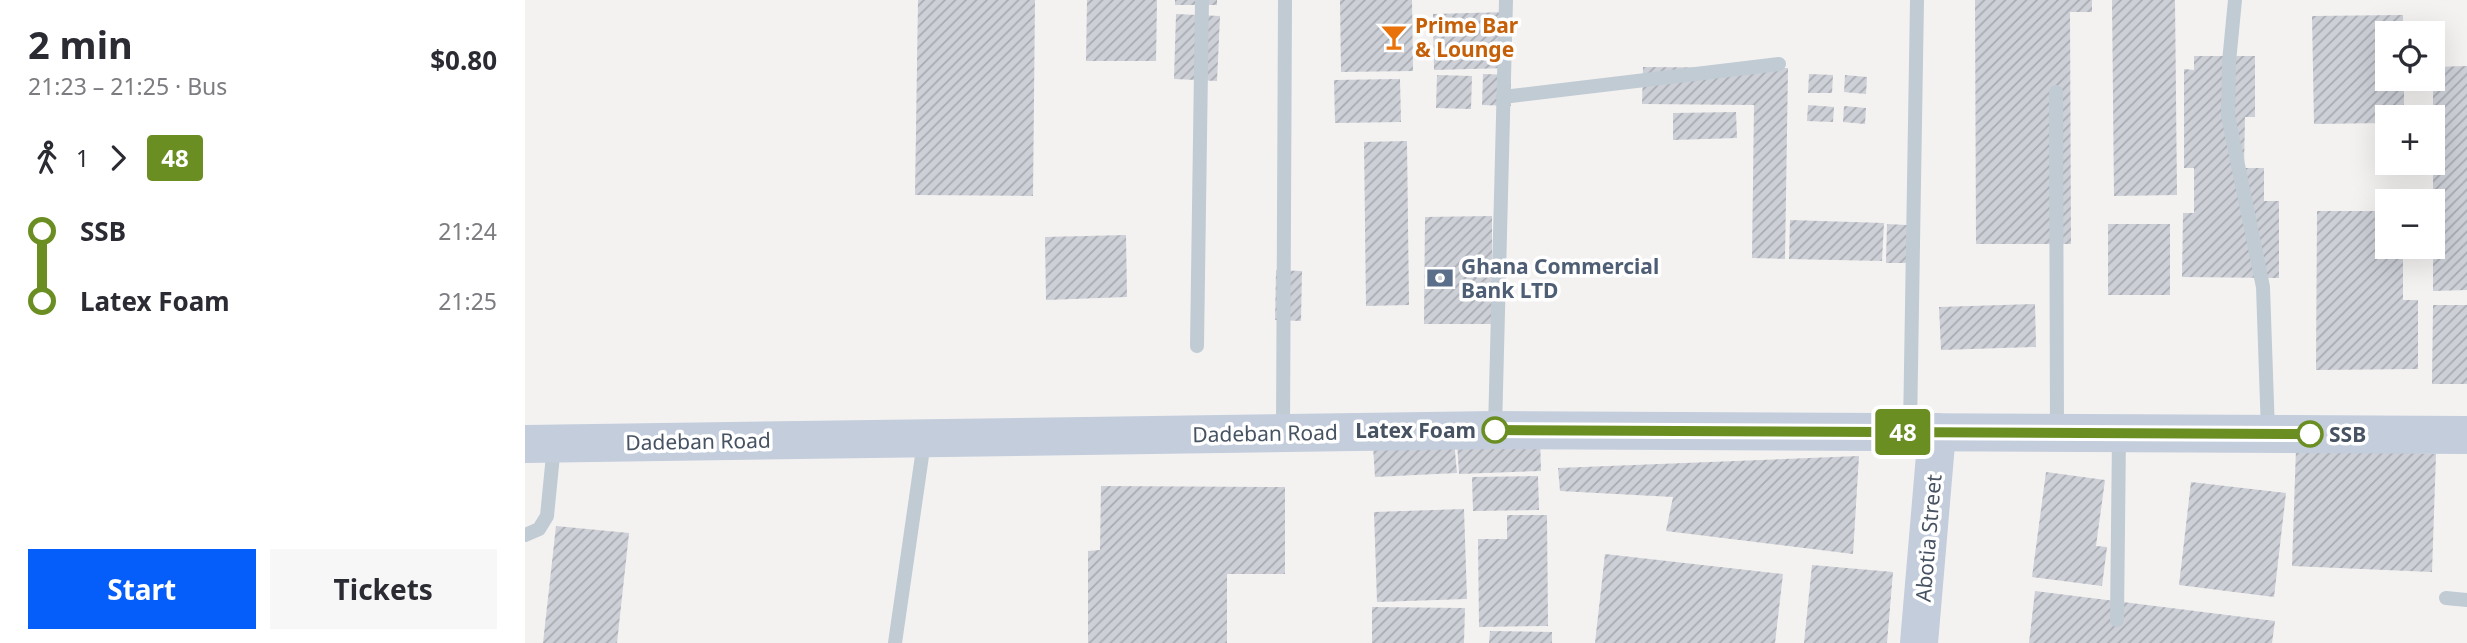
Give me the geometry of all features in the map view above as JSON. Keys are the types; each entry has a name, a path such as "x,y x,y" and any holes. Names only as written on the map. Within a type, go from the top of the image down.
{"street":[{"name":"Dadeban Road","path":"540,444 1495,430 2467,435"},
{"name":"Abotia Street","path":"1919,643 1924,432"}],"lane":[{"path":"1196,346 1202,0"},
{"path":"1283,432 1285,0"},
{"path":"1495,430 1506,0"},
{"path":"1917,0 1924,432"},
{"path":"2235,0 2229,62 2228,116 2263,287 2268,434"},
{"path":"1503,97 1779,64"},
{"path":"2056,92 2057,433"},
{"path":"2117,620 2119,433"},
{"path":"895,643 925,437"},
{"path":"525,535 538,528 547,516 540,444"},
{"path":"2446,598 2467,600"}],"building":[{"path":"918,0 1035,0 1033,196 915,195"},
{"path":"1087,0 1157,0 1156,61 1086,61"},
{"path":"1175,0 1217,0 1217,5 1175,5"},
{"path":"1340,0 1412,0 1413,71 1341,72"},
{"path":"1975,0 2092,0 2092,12 2070,12 2071,244 1976,244"},
{"path":"2112,0 2175,0 2177,195 2114,196"},
{"path":"1507,12 1508,68 1434,70 1433,14"},
{"path":"1176,14 1220,16 1217,81 1174,79"},
{"path":"2403,15 2403,21 2375,21 2375,91 2404,91 2404,105 2375,105 2375,123 2314,124 2312,16"},
{"path":"2194,56 2255,56 2255,117 2245,117 2244,168 2264,168 2264,201 2279,201 2279,278 2182,277 2183,213 2194,213 2194,168 2184,168 2184,69 2194,70"},
{"path":"2467,66 2467,290 2433,291 2433,259 2445,259 2445,189 2433,189 2433,175 2445,175 2445,105 2433,105 2433,91 2445,91 2445,67"},
{"path":"1643,67 1788,68 1785,259 1752,258 1754,105 1642,104"},
{"path":"1483,74 1511,75 1511,106 1482,105"},
{"path":"1809,74 1833,75 1832,93 1808,93"},
{"path":"1437,75 1472,76 1471,109 1436,108"},
{"path":"1845,75 1867,77 1866,94 1844,92"},
{"path":"1400,79 1401,122 1335,123 1334,80"},
{"path":"1808,105 1834,107 1833,122 1807,121"},
{"path":"1844,106 1866,108 1865,124 1843,122"},
{"path":"1736,112 1737,138 1673,140 1673,113"},
{"path":"1407,141 1409,305 1366,306 1364,142"},
{"path":"2317,211 2375,211 2375,259 2403,259 2403,300 2418,300 2418,369 2316,370"},
{"path":"1492,216 1492,324 1424,324 1425,217"},
{"path":"1790,220 1884,223 1882,261 1789,259"},
{"path":"1887,224 1907,225 1906,263 1886,263"},
{"path":"2108,224 2170,224 2170,295 2108,295"},
{"path":"1126,235 1127,297 1046,300 1045,237"},
{"path":"1276,270 1302,271 1301,321 1275,320"},
{"path":"2035,304 2036,347 1941,350 1939,307"},
{"path":"2433,305 2467,305 2467,384 2432,384"},
{"path":"1540,439 1541,471 1459,474 1457,442"},
{"path":"1454,441 1457,473 1375,477 1373,446"},
{"path":"2296,448 2436,454 2432,572 2292,566"},
{"path":"1859,456 1853,554 1666,531 1673,497 1560,491 1558,468"},
{"path":"2046,472 2105,480 2096,546 2107,547 2102,586 2032,577"},
{"path":"1538,476 1539,510 1473,511 1472,477"},
{"path":"2191,482 2286,493 2274,597 2179,585"},
{"path":"1101,486 1285,487 1285,574 1227,574 1227,643 1088,643 1088,551 1100,550"},
{"path":"1464,509 1467,599 1377,602 1374,512"},
{"path":"1507,515 1547,515 1548,626 1479,627 1478,539 1507,539"},
{"path":"556,526 629,533 617,643 543,643"},
{"path":"1605,554 1783,574 1775,643 1595,643"},
{"path":"1812,565 1893,572 1887,643 1804,643"},
{"path":"2035,591 2275,621 2272,643 2029,643"},
{"path":"1372,607 1465,608 1464,643 1372,643"},
{"path":"1490,631 1552,632 1552,643 1489,643"}],"bus line":[{"name":"48","path":"1495,430 2310,434"}],"place":[{"name":"Prime Bar & Lounge","path":"1394,37"},
{"name":"Ghana Commercial Bank LTD","path":"1440,278"},
{"name":"Latex Foam","path":"1495,430"},
{"name":"SSB","path":"2310,434"}]}
